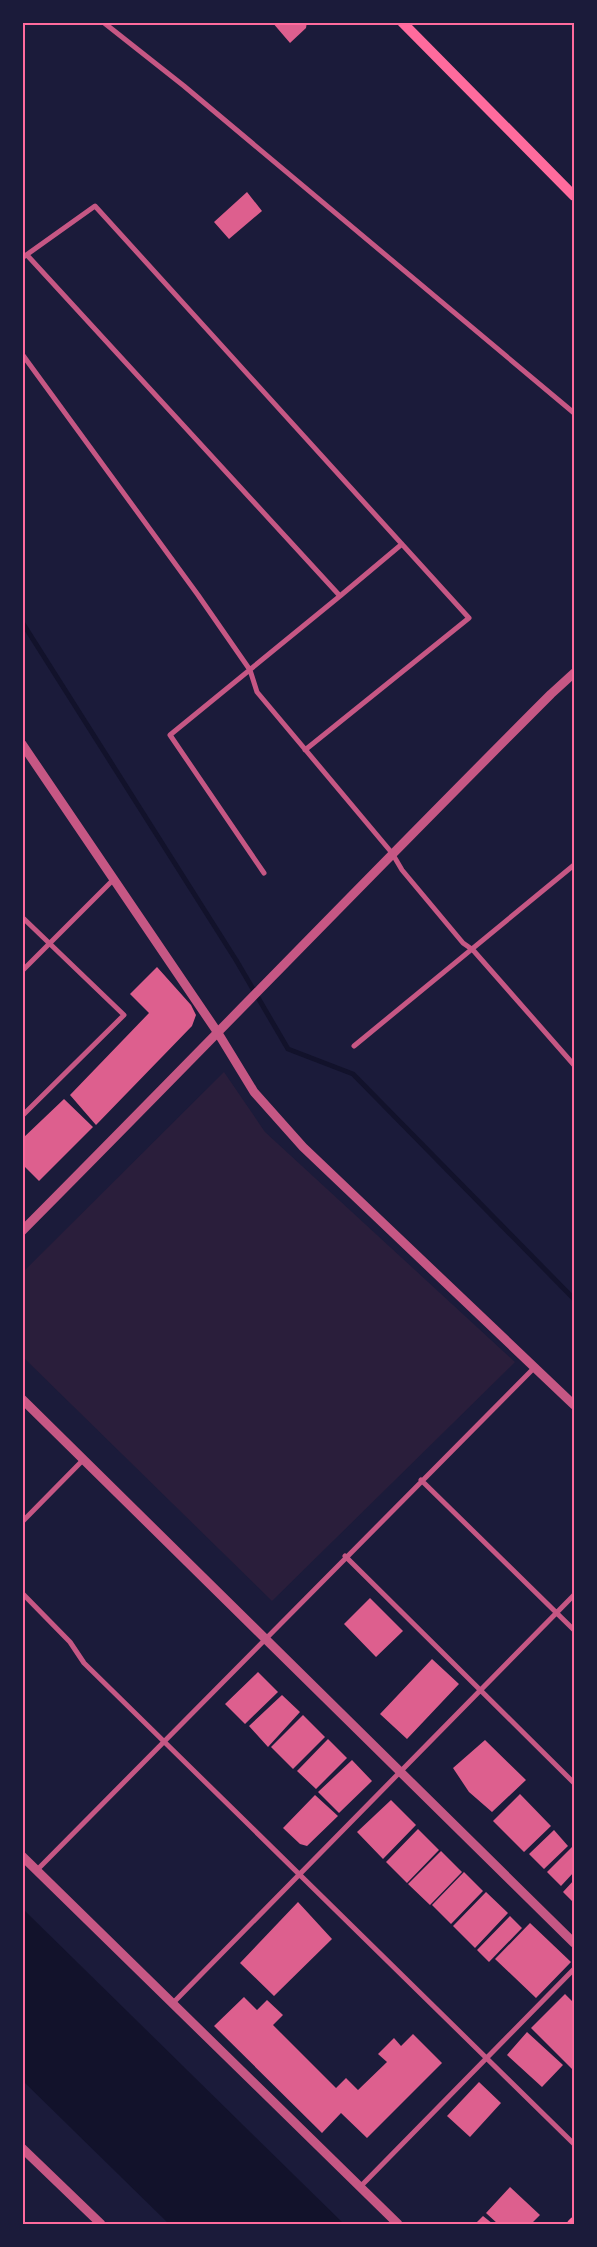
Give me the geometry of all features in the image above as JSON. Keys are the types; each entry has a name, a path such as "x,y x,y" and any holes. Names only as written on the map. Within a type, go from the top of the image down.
{"main road":[{"path":"402,22 574,196"}],"street":[{"path":"103,22 192,92 574,412"},
{"path":"305,750 468,618 94,206 24,257 340,596"},
{"path":"22,354 198,595 250,670 257,692 392,853 402,870 462,943 473,950 574,1065"},
{"path":"264,873 170,735 402,544"},
{"path":"22,1231 218,1034 286,960 550,694 574,673"},
{"path":"22,744 218,1034 254,1092 303,1147 574,1405"},
{"path":"354,1046 574,866"},
{"path":"22,971 114,879"},
{"path":"22,917 124,1015 22,1116"},
{"path":"37,1870 345,1556 534,1367"},
{"path":"22,1399 402,1771 574,1943"},
{"path":"22,1522 84,1459"},
{"path":"421,1480 574,1630"},
{"path":"345,1556 574,1783"},
{"path":"22,1593 70,1642 84,1663 154,1733 165,1741 574,2144"},
{"path":"172,2004 574,1595"},
{"path":"22,1856 398,2224"},
{"path":"360,2188 574,1969"},
{"path":"22,2148 101,2224"}],"shaded area":[{"path":"224,1072 265,1132 515,1362 272,1601 23,1357 23,1272"},
{"path":"23,1909 344,2224 169,2224 23,2081"}],"building":[{"path":"272,22 307,22 306,28 290,43"},
{"path":"247,192 262,211 229,239 214,222"},
{"path":"157,967 191,1005 196,1015 192,1026 96,1125 70,1095 149,1013 130,994"},
{"path":"64,1099 93,1127 39,1181 22,1164 22,1139"},
{"path":"370,1598 403,1631 376,1657 344,1624"},
{"path":"432,1659 459,1684 407,1739 380,1714"},
{"path":"258,1672 278,1692 245,1724 225,1704"},
{"path":"282,1695 300,1712 268,1747 249,1726"},
{"path":"303,1715 325,1737 293,1769 271,1747"},
{"path":"328,1739 347,1758 316,1789 297,1771"},
{"path":"485,1740 526,1780 492,1812 469,1792 453,1768"},
{"path":"352,1760 372,1781 339,1813 318,1792"},
{"path":"520,1794 551,1826 524,1852 493,1821"},
{"path":"315,1795 338,1816 307,1846 300,1844 283,1828"},
{"path":"391,1800 416,1825 383,1859 357,1832"},
{"path":"418,1829 439,1850 407,1883 386,1862"},
{"path":"554,1830 568,1846 544,1869 529,1854"},
{"path":"572,1847 574,1849 574,1872 561,1886 547,1872"},
{"path":"441,1851 462,1872 430,1905 408,1884"},
{"path":"464,1872 483,1891 451,1924 432,1905"},
{"path":"574,1880 574,1903 563,1892"},
{"path":"486,1892 508,1913 475,1948 453,1926"},
{"path":"298,1902 332,1939 274,1996 240,1963"},
{"path":"510,1916 522,1928 489,1962 477,1950"},
{"path":"530,1923 571,1962 536,1998 495,1959"},
{"path":"565,1994 574,2003 574,2071 531,2028"},
{"path":"244,1997 257,2010 267,2000 283,2015 273,2025 336,2088 346,2078 358,2090 387,2062 378,2054 394,2038 401,2046 413,2034 442,2063 367,2138 341,2113 322,2133 214,2026"},
{"path":"527,2032 563,2065 542,2087 507,2055"},
{"path":"479,2082 501,2103 470,2137 447,2116"},
{"path":"510,2187 540,2215 531,2224 498,2224 486,2213"},
{"path":"483,2216 493,2224 475,2224"}],"waterway":[{"path":"22,622 236,960 288,1049 353,1074 574,1299"}]}
